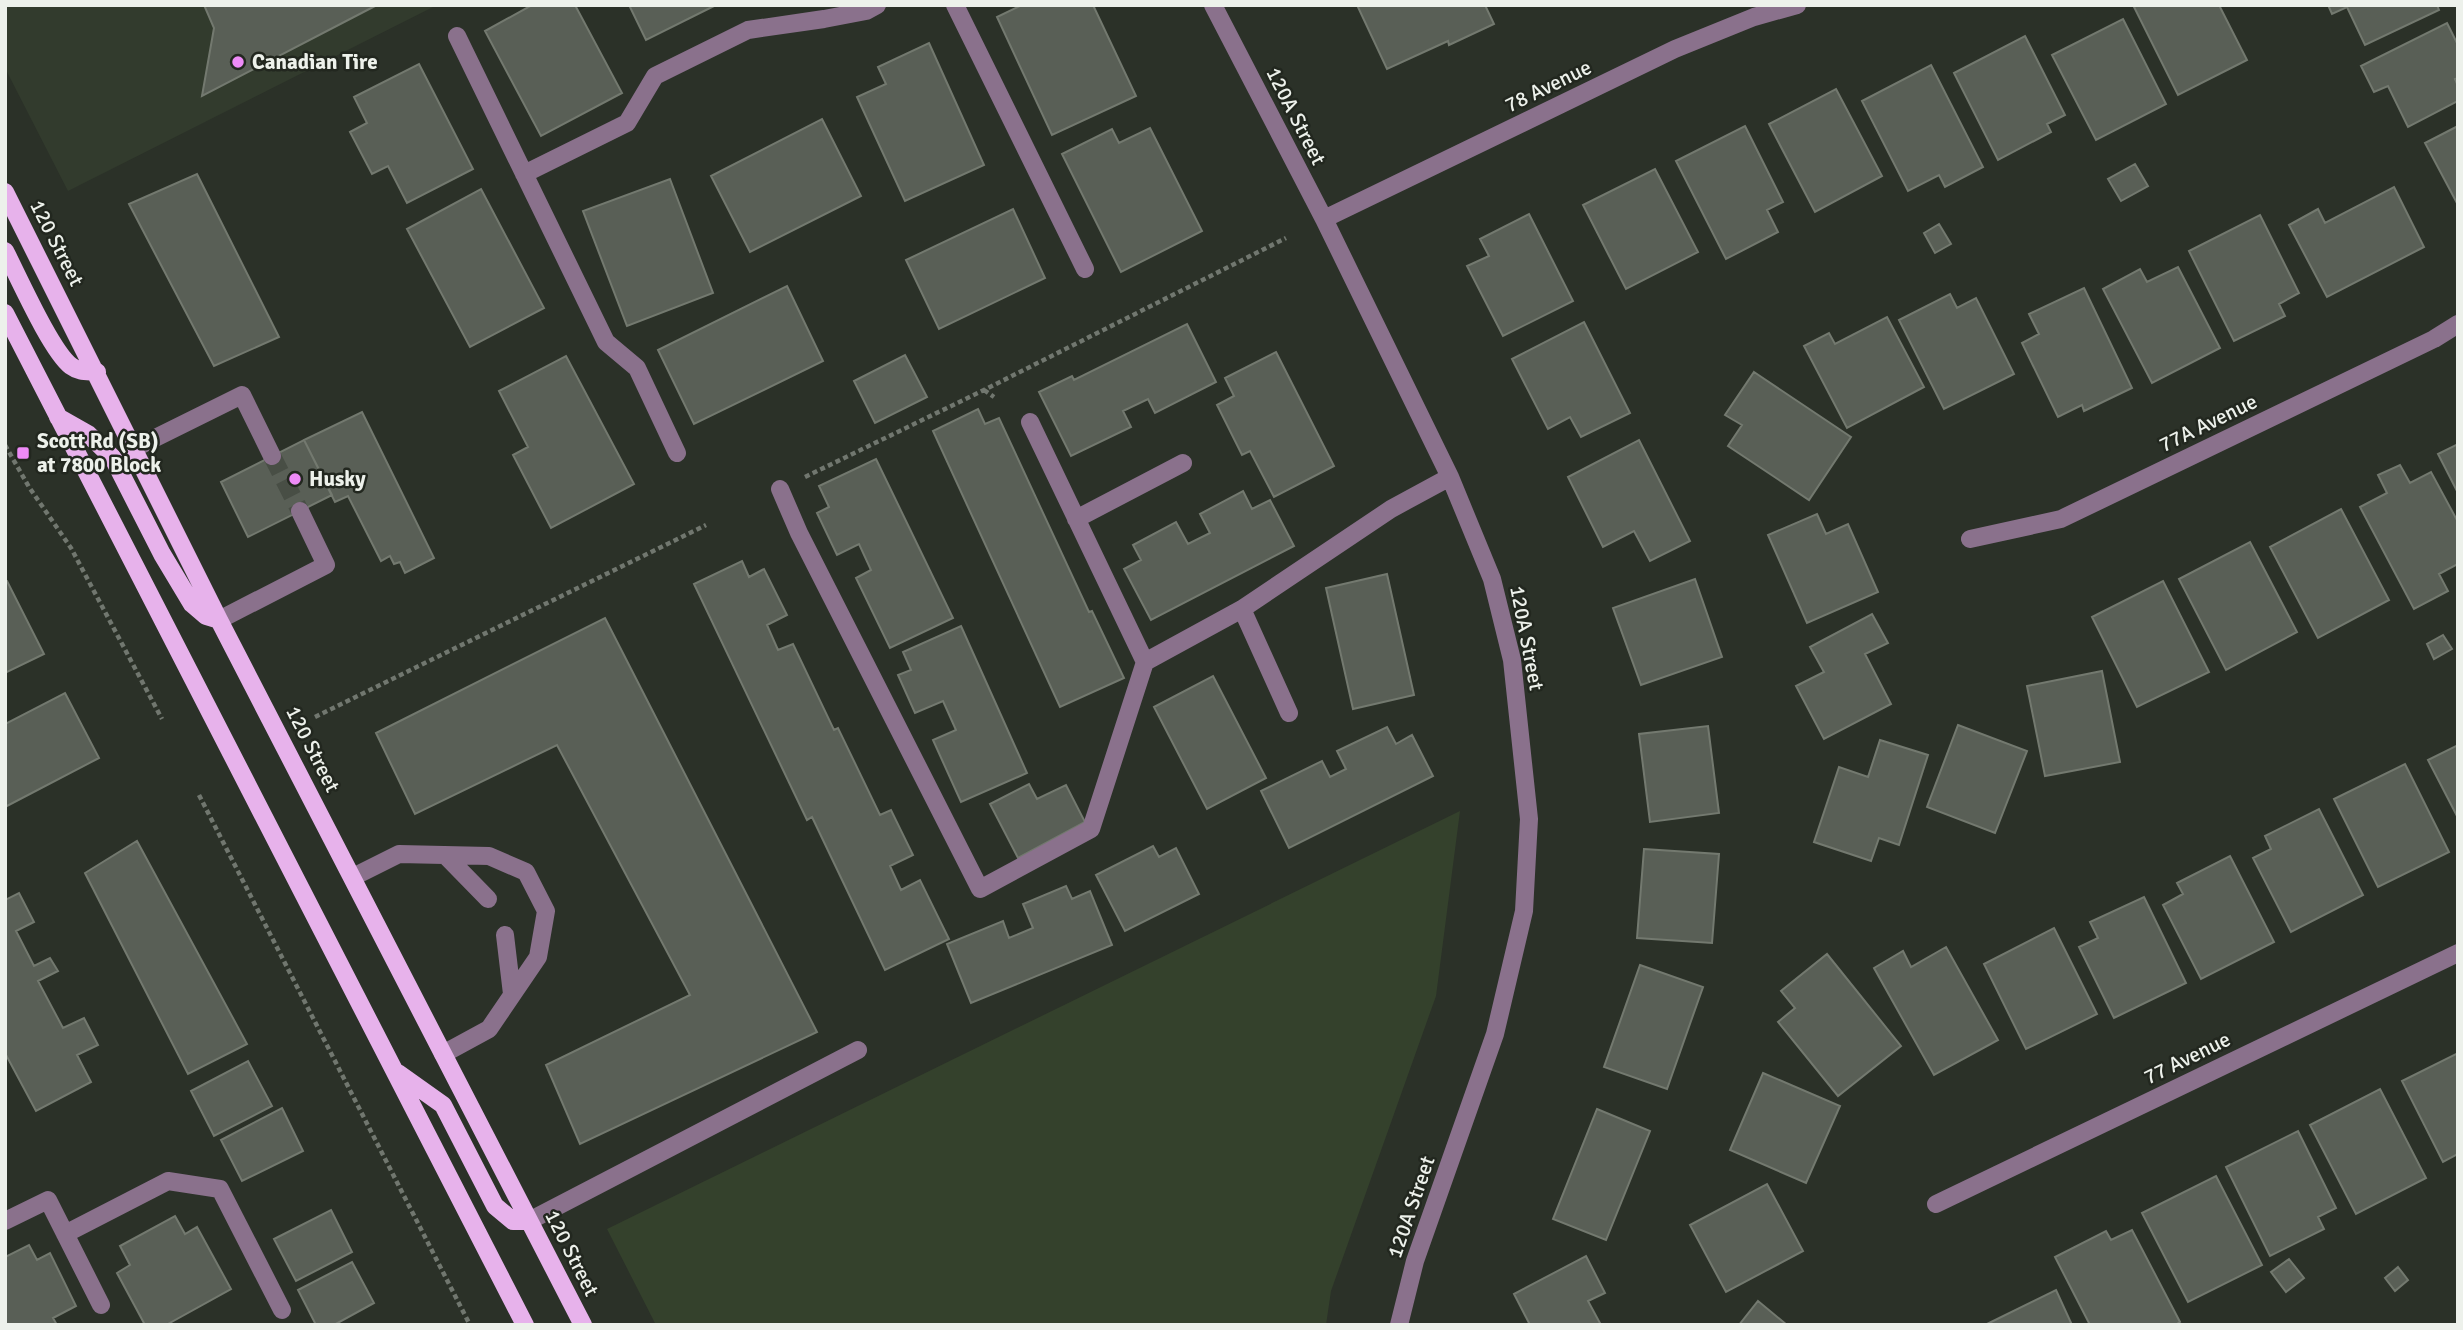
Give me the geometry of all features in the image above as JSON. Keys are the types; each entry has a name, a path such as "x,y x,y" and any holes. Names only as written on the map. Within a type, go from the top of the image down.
{"main road":[{"name":"120 Street","path":"5,192 219,620 583,1325"},
{"path":"5,251 51,340 67,363 78,370 97,372"},
{"path":"5,313 525,1325"},
{"path":"58,417 88,434 113,458 162,554 192,604 205,616 219,620"},
{"path":"395,1071 443,1105 495,1206 513,1221 529,1221"}],"street":[{"path":"524,174 627,123 655,76 748,30 824,19 877,5"},
{"path":"956,5 1085,269"},
{"name":"120A Street","path":"1213,5 1324,219 1450,477 1492,579 1512,660 1529,819 1524,911 1495,1034 1415,1261 1399,1325"},
{"name":"78 Avenue","path":"1324,219 1675,49 1754,17 1797,5"},
{"path":"457,36 606,342 637,368 677,453"},
{"name":"77A Avenue","path":"1970,539 2061,519 2434,339 2458,324"},
{"path":"135,448 242,396 272,456"},
{"path":"1030,422 1145,662"},
{"path":"1076,519 1183,463"},
{"path":"788,485 799,533 980,889 1091,829 1145,662 1242,609 1391,509 1450,477"},
{"path":"219,620 326,565 300,511"},
{"path":"1242,609 1289,713"},
{"path":"353,877 399,854 489,856 526,872 546,911 538,957 489,1029 443,1054"},
{"path":"445,855 488,900"},
{"path":"505,934 512,994"},
{"name":"77 Avenue","path":"1936,1204 2458,953"},
{"path":"529,1221 858,1050"},
{"path":"65,1234 168,1181 220,1189 282,1310"},
{"path":"5,1221 48,1200 102,1305"}],"path":[{"path":"788,485 1286,238"},
{"path":"984,390 993,397"},
{"path":"5,444 29,487 71,548 162,719"},
{"path":"315,717 706,525"},
{"path":"199,795 470,1325"}],"shaded area":[{"path":"5,5 437,5 68,191 5,68"},
{"path":"1460,811 1436,996 1331,1291 1326,1325 656,1325 607,1229"}],"building":[{"name":"Canadian Tire","path":"204,5 377,5 202,96 214,28"},
{"path":"532,5 575,5 622,93 541,136 485,31"},
{"path":"629,5 716,5 646,40"},
{"path":"1022,5 1093,5 1136,96 1052,135 997,17"},
{"path":"1357,5 1485,5 1494,24 1449,45 1448,41 1387,69"},
{"path":"2219,5 2247,60 2178,95 2134,7"},
{"path":"2328,5 2437,5 2439,10 2365,45 2347,7 2332,14"},
{"path":"2123,19 2166,104 2096,140 2052,55"},
{"path":"2447,23 2458,45 2458,78 2455,79 2458,101 2408,127 2388,86 2374,92 2361,66"},
{"path":"2025,36 2065,115 2047,124 2051,132 1998,160 1954,73"},
{"path":"929,43 984,165 905,201 857,97 886,84 878,67"},
{"path":"419,64 473,169 407,203 388,166 372,174 350,132 367,123 354,97"},
{"path":"1931,65 1983,167 1945,187 1939,175 1908,191 1862,101"},
{"path":"1836,89 1882,176 1815,212 1769,124"},
{"path":"822,119 861,196 750,252 711,176"},
{"path":"1745,126 1783,202 1767,210 1778,232 1726,259 1676,161"},
{"path":"2458,126 2458,205 2425,143"},
{"path":"1150,128 1202,231 1121,272 1062,154 1112,129 1119,143"},
{"path":"2135,164 2148,186 2121,201 2108,179"},
{"path":"1655,169 1698,252 1626,289 1583,205"},
{"path":"197,174 279,337 214,366 129,204"},
{"path":"670,179 713,293 627,326 583,211"},
{"path":"2394,187 2424,247 2327,297 2289,225 2318,209 2325,223"},
{"path":"481,189 544,308 470,347 407,229"},
{"path":"1013,209 1045,278 939,329 906,260"},
{"path":"1529,214 1573,301 1503,336 1467,266 1489,256 1480,239"},
{"path":"2260,215 2299,293 2279,304 2285,316 2234,341 2189,251"},
{"path":"1939,224 1951,244 1935,253 1924,233"},
{"path":"2178,267 2220,348 2152,383 2103,289 2140,269 2147,282"},
{"path":"787,286 823,361 694,424 658,350"},
{"path":"2084,288 2132,388 2084,411 2082,405 2058,417 2022,343 2039,334 2029,314"},
{"path":"1950,294 1957,308 1976,298 2014,374 1944,409 1899,320"},
{"path":"1887,317 1924,387 1847,428 1804,346 1829,333 1835,344"},
{"path":"1584,322 1630,413 1581,437 1570,417 1548,429 1512,359"},
{"path":"1187,324 1216,382 1155,413 1148,399 1123,411 1131,427 1071,456 1039,392 1072,376 1074,380"},
{"path":"1276,352 1334,466 1274,497 1250,451 1242,455 1217,405 1234,396 1225,378"},
{"path":"905,355 927,397 875,423 854,381"},
{"path":"566,356 634,484 551,528 513,455 528,447 499,391"},
{"path":"1754,372 1851,437 1809,500 1728,446 1742,425 1725,415"},
{"path":"978,409 985,424 999,418 1089,612 1092,611 1124,678 1060,707 933,431"},
{"path":"362,412 434,558 405,573 400,562 394,564 390,556 381,561 348,496 335,502 304,440"},
{"path":"304,440 332,495 248,537 221,482"},
{"path":"1639,440 1690,541 1650,561 1634,531 1603,547 1568,477"},
{"path":"2458,444 2458,493 2438,454"},
{"path":"876,459 953,618 890,648 856,578 871,570 859,544 837,555 817,513 829,507 819,486"},
{"path":"2400,465 2410,483 2431,472 2458,522 2458,564 2439,574 2448,591 2414,609 2360,507 2387,493 2378,475"},
{"path":"1243,491 1252,509 1270,500 1294,546 1151,620 1124,569 1141,560 1133,545 1176,522 1188,544 1210,533 1200,514"},
{"path":"2341,509 2389,600 2318,638 2270,547"},
{"path":"1817,514 1826,534 1848,524 1878,592 1807,623 1768,535"},
{"path":"2250,542 2297,632 2226,670 2179,579"},
{"path":"742,561 749,577 764,569 787,615 767,625 778,650 793,644 834,730 838,728 880,815 891,810 913,855 890,866 901,890 920,880 949,939 885,970 812,817 807,820 694,584"},
{"path":"1387,574 1414,695 1353,709 1326,588"},
{"path":"1695,579 1722,657 1641,685 1613,608"},
{"path":"5,581 44,654 5,673"},
{"path":"2163,581 2209,672 2137,707 2092,617"},
{"path":"1872,614 1888,643 1865,654 1891,704 1824,739 1796,686 1824,672 1810,647"},
{"path":"605,618 817,1032 580,1144 546,1065 690,995 557,745 415,814 376,733"},
{"path":"961,626 1027,773 961,802 933,740 956,730 943,701 915,713 898,675 911,670 903,652"},
{"path":"2443,635 2452,649 2434,659 2427,644"},
{"path":"2102,671 2120,762 2045,776 2027,686"},
{"path":"1213,676 1266,778 1207,809 1154,707"},
{"path":"65,693 99,758 5,807 5,724"},
{"path":"1958,725 2027,751 1995,833 1927,807"},
{"path":"1708,726 1719,813 1650,822 1639,734"},
{"path":"1387,727 1396,744 1412,735 1433,776 1289,848 1261,791 1322,761 1330,777 1346,769 1337,751"},
{"path":"1880,740 1928,755 1899,845 1879,838 1871,861 1814,842 1839,767 1868,777"},
{"path":"2458,745 2458,818 2428,760"},
{"path":"2405,764 2449,852 2378,887 2334,799"},
{"path":"1029,784 1037,799 1066,785 1085,822 1018,858 990,804"},
{"path":"2319,809 2363,895 2291,932 2253,858 2271,849 2265,836"},
{"path":"137,841 247,1044 188,1074 85,873"},
{"path":"1153,846 1159,857 1176,848 1199,894 1125,931 1096,875"},
{"path":"1644,849 1719,854 1712,943 1637,938"},
{"path":"2230,856 2274,942 2201,979 2163,905 2183,894 2177,883"},
{"path":"1066,886 1072,899 1090,891 1112,945 971,1003 947,944 1003,921 1009,938 1033,928 1023,904"},
{"path":"19,893 34,922 16,931 34,966 50,958 58,971 38,981 63,1028 84,1018 98,1045 77,1055 91,1082 36,1111 5,1053 5,900"},
{"path":"2144,897 2186,983 2114,1018 2079,947 2098,938 2090,922"},
{"path":"2054,928 2097,1014 2026,1049 1984,964"},
{"path":"1946,947 1998,1040 1934,1075 1874,968 1903,951 1911,967"},
{"path":"1827,954 1901,1046 1838,1096 1778,1022 1795,1008 1781,991"},
{"path":"1640,965 1703,987 1667,1089 1604,1067"},
{"path":"2458,1053 2458,1154 2443,1162 2402,1081"},
{"path":"248,1061 272,1106 214,1136 191,1091"},
{"path":"1763,1073 1840,1106 1806,1183 1730,1150"},
{"path":"2380,1089 2426,1178 2356,1214 2310,1125"},
{"path":"282,1108 303,1151 242,1181 221,1140"},
{"path":"1597,1109 1650,1131 1606,1240 1553,1219"},
{"path":"2298,1131 2336,1208 2318,1217 2324,1229 2270,1256 2226,1167"},
{"path":"2216,1176 2262,1265 2188,1302 2142,1213"},
{"path":"1767,1184 1803,1251 1726,1292 1690,1225"},
{"path":"331,1210 352,1252 296,1281 274,1239"},
{"path":"175,1216 185,1234 197,1227 231,1289 166,1325 145,1325 117,1273 130,1265 120,1246"},
{"path":"2132,1230 2180,1322 2175,1325 2090,1325 2055,1257 2106,1231 2111,1240"},
{"path":"29,1245 37,1260 50,1253 76,1306 53,1318 57,1325 5,1325 5,1257"},
{"path":"1586,1256 1605,1293 1588,1301 1601,1325 1526,1325 1529,1323 1514,1294"},
{"path":"2289,1259 2304,1278 2286,1292 2271,1272"},
{"path":"352,1262 374,1303 334,1325 316,1325 298,1290"},
{"path":"2398,1267 2408,1280 2395,1291 2385,1278"},
{"path":"2056,1290 2072,1325 1985,1325"},
{"path":"1758,1301 1787,1325 1739,1325"}],"tunnel":[{"path":"272,456 300,511"}],"place":[{"name":"Canadian Tire","path":"238,62"},
{"name":"Scott Rd (SB) at 7800 Block","path":"23,453"},
{"name":"Husky","path":"295,479"}]}
